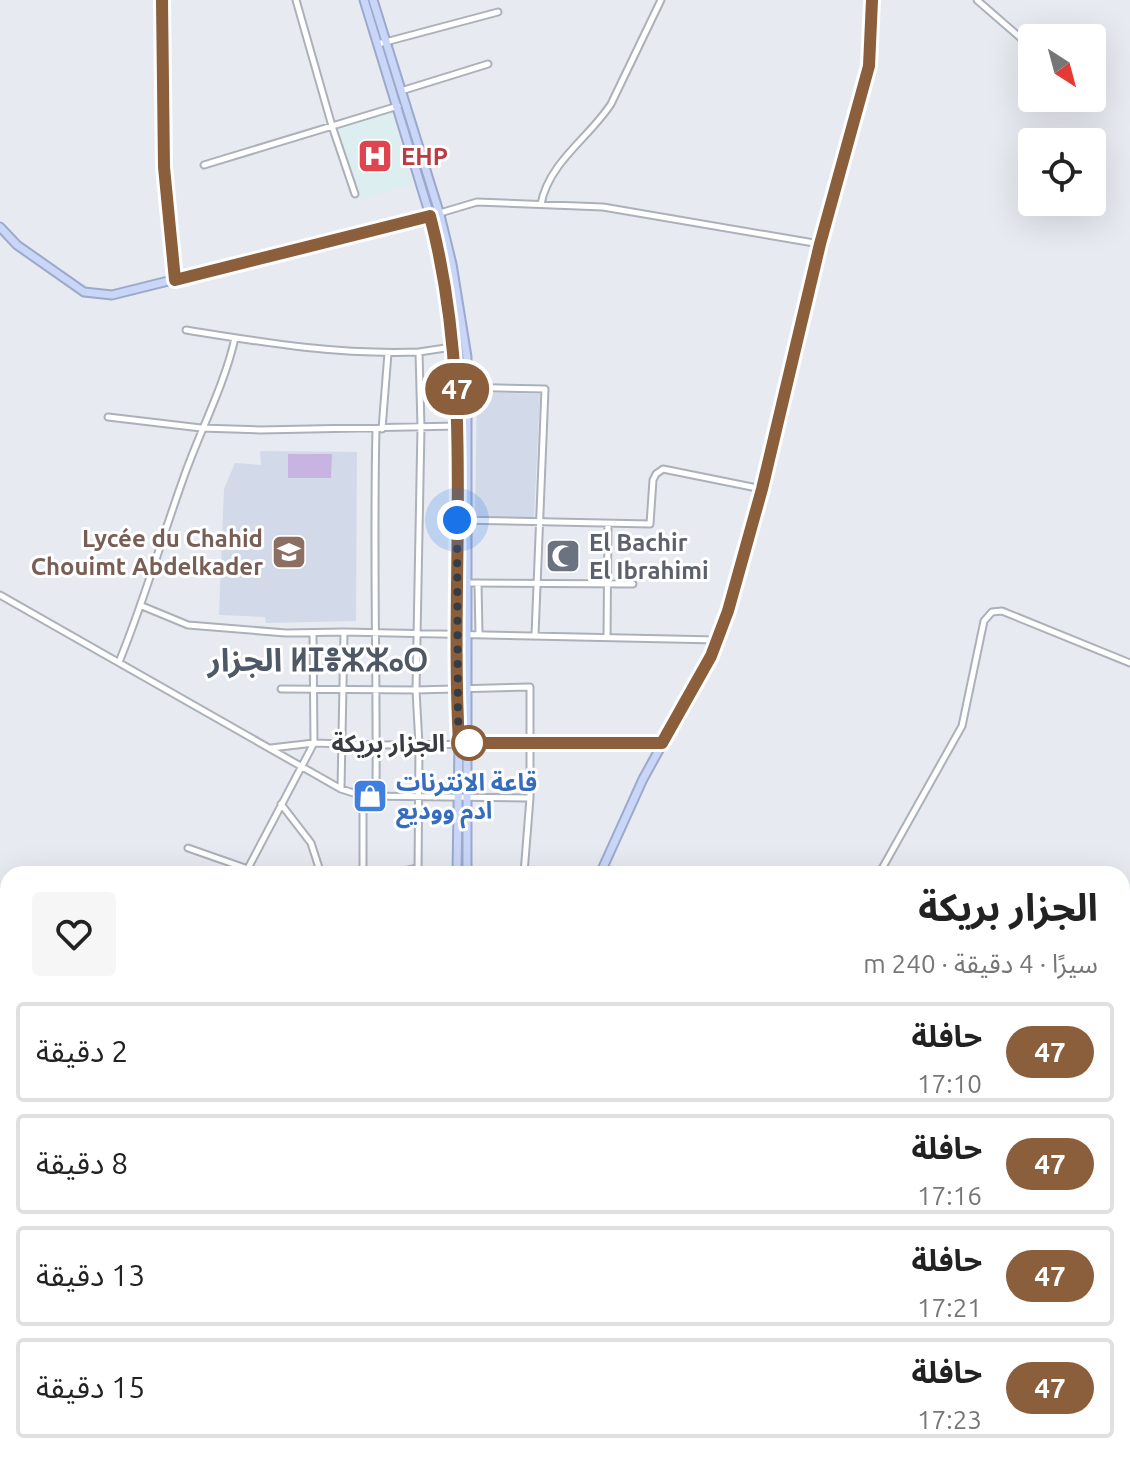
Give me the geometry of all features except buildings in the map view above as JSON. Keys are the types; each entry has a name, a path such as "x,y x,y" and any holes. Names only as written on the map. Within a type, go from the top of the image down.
{"main road":[{"path":"364,0 401,91 401,106 440,215 464,333 467,521 466,635 461,689"},
{"path":"373,0 439,253 457,387 456,635 464,743 458,866"},
{"path":"603,866 662,743 717,640 728,611 762,489 820,244 869,66 872,0"},
{"path":"0,227 17,245 84,292 112,295 430,216"},
{"path":"463,796 467,866"}],"street":[{"path":"162,0 164,167 175,280"},
{"path":"296,0 355,194"},
{"path":"541,204 543,192 555,169 601,120 611,104 661,0"},
{"path":"977,0 1018,36"},
{"path":"382,43 498,12"},
{"path":"401,91 488,64"},
{"path":"204,165 401,106"},
{"path":"430,216 477,202 603,207 820,244"},
{"path":"186,330 363,354 453,347"},
{"path":"119,662 142,606 157,549 235,338"},
{"path":"418,866 419,352"},
{"path":"376,796 373,544 379,429 388,353"},
{"path":"457,387 545,389 535,635"},
{"path":"108,417 201,428 459,426"},
{"path":"457,520 650,524 653,480 663,469 762,489"},
{"path":"607,637 608,524"},
{"path":"466,583 633,584"},
{"path":"478,583 479,635"},
{"path":"0,595 341,789 363,796 530,798"},
{"path":"142,606 188,625 313,634 344,632 717,640"},
{"path":"883,866 962,726 984,621 992,612 1002,611 1130,663"},
{"path":"341,789 344,632"},
{"path":"249,866 314,743 313,634"},
{"path":"281,689 530,687 530,798 525,866"},
{"path":"270,748 314,743 662,743"},
{"path":"363,796 363,866"},
{"path":"281,804 311,843 318,866"},
{"path":"188,848 232,866"}],"shaded area":[{"name":"EHP","path":"391,111 412,184 360,200 338,128"},
{"path":"477,392 540,394 534,517 475,517"},
{"name":"Lycée du Chahid Chouimt Abdelkader","path":"260,451 357,452 356,621 266,623 265,617 219,615 224,489 235,463 261,465"}],"green space":[{"path":"288,454 332,454 331,478 288,478"}],"bus line":[{"name":"47","path":"162,0 164,167 175,280 430,216 451,325 457,381 456,689 459,743 529,744 662,743 711,656 728,611 762,489 820,244 869,66 872,0"}],"place":[{"name":"EHP","path":"375,156"},
{"name":"Lycée du Chahid Chouimt Abdelkader","path":"289,552"},
{"name":"El Bachir El Ibrahimi","path":"563,556"},
{"name":"الجزار بريكة","path":"469,743"},
{"name":"قاعة الانترنات ادم ووديع","path":"370,796"}],"district":[{"name":"الجزار ⵍⵊⴻⵣⵣⴰⵔ","path":"318,659"}],"route":[{"path":"457,520 456,689 459,743 469,743"}]}
